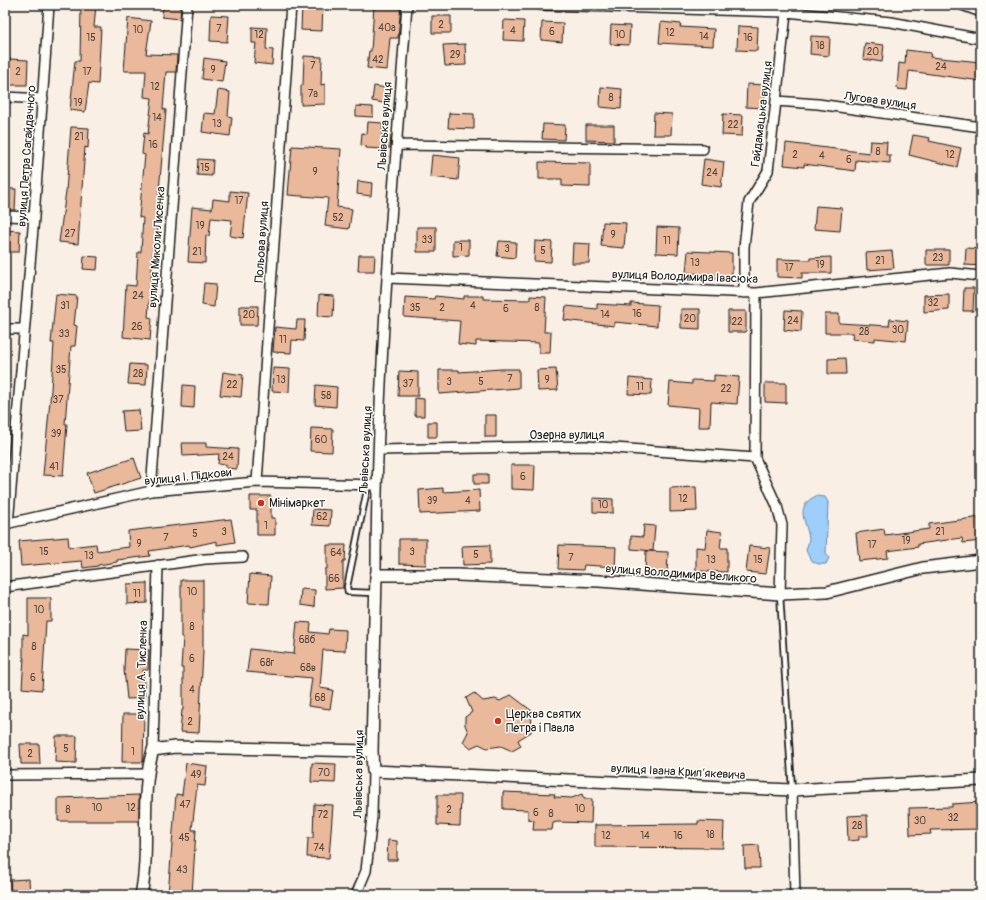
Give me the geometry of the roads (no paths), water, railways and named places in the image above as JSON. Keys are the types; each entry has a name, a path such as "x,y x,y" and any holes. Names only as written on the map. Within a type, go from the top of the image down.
{"street":[{"name":"вулиця Петра Сагайдачного","path":"6,524 44,99 49,5"},
{"name":"вулиця Миколи Лисенка","path":"151,491 188,5"},
{"name":"Польова вулиця","path":"257,482 291,5"},
{"name":"Львівська вулиця","path":"356,895 366,871 372,817 372,751 377,593 372,485 379,450 388,278 408,5"},
{"path":"540,5 786,8 891,22 981,39"},
{"path":"962,5 981,12"},
{"name":"Гайдамацька вулиця","path":"744,293 744,247 749,202 768,172 786,8"},
{"path":"5,96 44,99"},
{"name":"Лугова вулиця","path":"776,100 818,104 981,127"},
{"path":"397,145 704,149"},
{"path":"5,216 34,217"},
{"name":"вулиця Володимира Івасюка","path":"388,278 756,293 950,273 981,276"},
{"path":"756,293 755,458 777,506 782,525 780,594"},
{"path":"5,329 24,329"},
{"path":"5,435 15,435"},
{"name":"Озерна вулиця","path":"379,450 586,446 755,458"},
{"name":"вулиця І. Підкови","path":"6,524 151,491 257,482 372,485"},
{"path":"5,588 158,565 205,559 243,557"},
{"name":"вулиця Володимира Великого","path":"376,575 457,575 599,581 780,594 827,592 923,568 981,561"},
{"name":"вулиця А. Тисленка","path":"140,895 145,870 146,774 153,750 158,565"},
{"path":"153,750 175,747 372,751"},
{"name":"вулиця Івана Крипʼякевича","path":"373,771 792,790 981,780"},
{"path":"5,775 146,774"},
{"path":"792,790 795,895"}],"lane":[{"path":"372,485 347,587 348,592 377,593"},
{"path":"780,594 792,790"}],"water":[{"path":"816,496 825,497 828,502 826,553 829,558 826,564 818,564 813,562 806,550 809,538 804,520 803,509 809,500"}],"place":[{"name":"Мінімаркет","path":"261,503"},
{"name":"Церква святих Петра і Павла","path":"498,721"}]}
